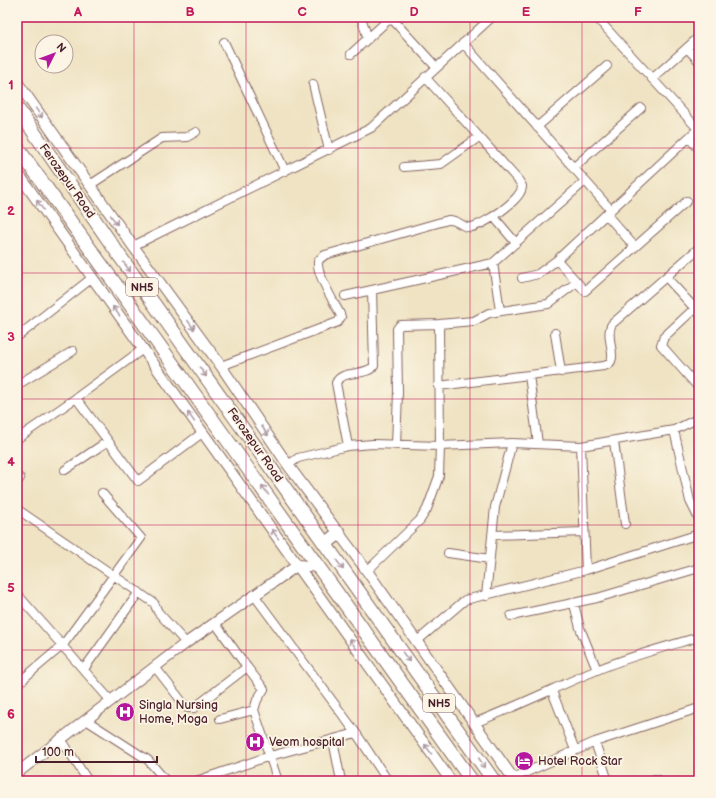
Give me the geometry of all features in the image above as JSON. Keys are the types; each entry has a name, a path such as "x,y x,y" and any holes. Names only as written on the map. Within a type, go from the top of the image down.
{"highway":[{"name":"Ferozepur Road","path":"17,108 119,255 494,781"},
{"name":"Ferozepur Road","path":"17,147 369,635 472,781"},
{"path":"325,544 339,534"}],"street":[{"path":"361,17 368,39"},
{"path":"522,278 538,274 558,260 698,129 596,17"},
{"path":"133,246 371,128 425,77 464,43 489,18"},
{"path":"352,54 387,22 393,20 436,67"},
{"path":"652,79 699,37"},
{"path":"224,42 285,171"},
{"path":"464,43 585,182 635,247"},
{"path":"687,48 699,61"},
{"path":"537,127 607,66"},
{"path":"221,366 338,322 341,317 340,314 327,289 318,266 320,258 325,255 448,220 456,220 465,227 471,228 494,217 521,193 522,186 425,77"},
{"path":"17,82 133,246 221,366 288,465 366,571 514,780 575,750 595,742 699,708"},
{"path":"313,84 329,150"},
{"path":"573,168 641,108"},
{"path":"90,185 162,138 187,137 196,132"},
{"path":"404,167 441,164 479,137"},
{"path":"689,138 699,149"},
{"path":"17,172 451,781"},
{"path":"344,296 493,263 585,182"},
{"path":"558,260 585,291 687,200"},
{"path":"494,217 516,243"},
{"path":"438,386 561,372 610,364 613,358 608,334 612,324 699,248"},
{"path":"493,263 500,311"},
{"path":"666,277 697,311 664,337 661,345 699,388"},
{"path":"17,336 92,278"},
{"path":"396,445 398,392 396,329 402,324 438,324 476,320 486,314 548,304 577,282"},
{"path":"348,446 336,383 342,377 367,372 374,366 372,290"},
{"path":"366,571 416,525 424,515 439,476 438,324"},
{"path":"555,333 561,372"},
{"path":"17,439 143,349"},
{"path":"17,385 73,350"},
{"path":"530,375 538,444"},
{"path":"76,398 138,481 202,433"},
{"path":"288,465 298,458 348,446 380,444 440,446 512,443 581,446 674,430 699,418"},
{"path":"674,430 690,501 699,519"},
{"path":"65,470 108,440"},
{"path":"614,441 625,524"},
{"path":"486,596 495,507 512,443"},
{"path":"581,446 586,570"},
{"path":"17,684 20,677 63,645 141,538 102,493"},
{"path":"17,509 114,574 154,603 158,612 186,643"},
{"path":"492,535 584,532"},
{"path":"416,642 460,603 586,570 699,534"},
{"path":"448,553 490,559"},
{"path":"17,773 186,643 254,595 298,565 319,567"},
{"path":"511,616 574,604 699,568"},
{"path":"84,669 139,592"},
{"path":"17,594 111,701"},
{"path":"254,595 356,734 388,781"},
{"path":"574,604 580,628 597,670"},
{"path":"215,623 264,689 257,700 254,710 278,781"},
{"path":"474,723 552,691 597,670 639,654 699,637"},
{"path":"155,667 190,709 194,708 247,668"},
{"path":"552,691 575,750"},
{"path":"220,719 254,710"},
{"path":"86,720 148,760 166,781"},
{"path":"196,781 270,756 356,734"},
{"path":"61,739 88,781"},
{"path":"332,740 341,781"},
{"path":"595,742 608,781"},
{"path":"647,781 655,779 661,781"}],"place":[{"name":"Singla Nursing Home, Moga","path":"125,712"},
{"name":"Veom hospital","path":"255,742"},
{"name":"Hotel Rock Star","path":"524,761"}]}
